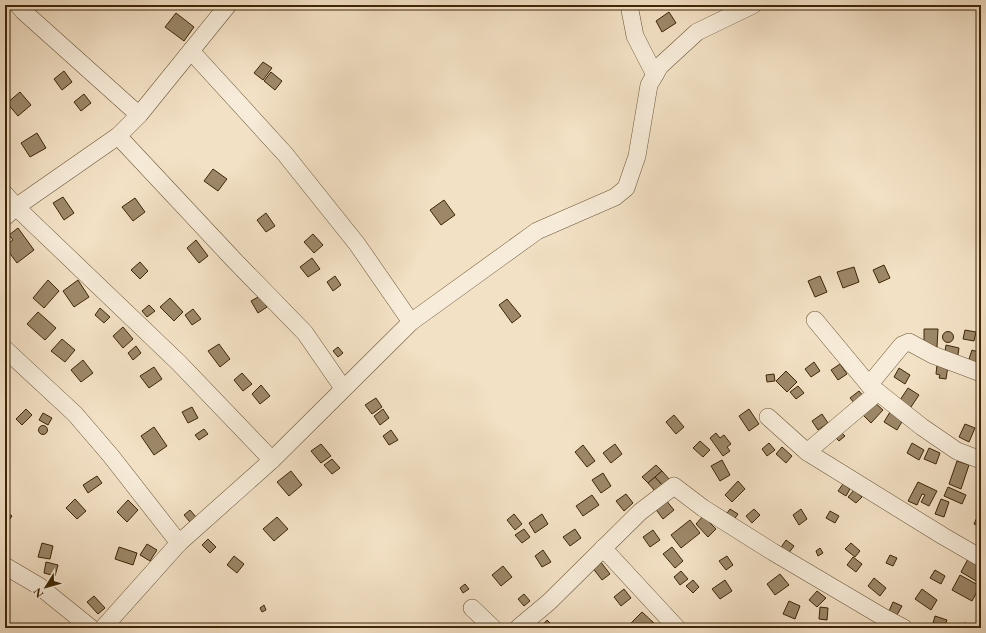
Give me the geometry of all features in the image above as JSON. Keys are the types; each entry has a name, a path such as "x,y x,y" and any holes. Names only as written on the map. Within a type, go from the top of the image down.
{"street":[{"path":"18,5 139,115"},
{"path":"629,5 635,36 655,75"},
{"path":"104,628 179,543 272,460 411,322 537,231 615,197 626,188 637,156 649,85 660,66 697,32 753,5"},
{"path":"225,6 139,115 118,136 9,206 179,363 272,460"},
{"path":"191,51 285,154 357,244 411,322"},
{"path":"118,136 234,260 305,333 343,388"},
{"path":"815,320 874,389 922,428 957,451 981,460"},
{"path":"807,452 874,389 902,345 910,342 933,355 981,373"},
{"path":"5,349 75,414 111,456 179,543"},
{"path":"768,417 807,452 981,558"},
{"path":"518,628 549,602 640,512 674,486 703,508 773,552 904,628"},
{"path":"604,548 677,628"},
{"path":"5,566 38,586 91,628"},
{"path":"472,608 493,628"}],"building":[{"path":"669,12 676,23 662,32 656,21"},
{"path":"176,13 194,27 184,41 165,27"},
{"path":"263,62 272,68 263,80 254,73"},
{"path":"64,71 72,82 62,90 54,79"},
{"path":"271,72 282,81 275,90 264,81"},
{"path":"20,92 31,105 18,116 7,103"},
{"path":"84,94 91,103 81,111 74,102"},
{"path":"37,133 46,148 30,157 21,143"},
{"path":"213,169 227,179 218,191 204,181"},
{"path":"63,197 74,213 64,220 53,203"},
{"path":"135,198 145,212 133,221 122,207"},
{"path":"444,200 455,215 441,225 430,210"},
{"path":"266,213 275,226 266,232 257,220"},
{"path":"18,228 34,250 17,263 5,246 13,240 9,235"},
{"path":"313,234 323,245 314,253 304,242"},
{"path":"196,240 208,256 199,263 187,248"},
{"path":"312,258 320,269 308,277 300,267"},
{"path":"140,262 148,271 140,279 131,270"},
{"path":"884,265 890,278 879,283 873,270"},
{"path":"854,267 859,282 843,288 837,272"},
{"path":"335,276 341,285 333,291 327,282"},
{"path":"820,276 827,292 815,297 808,281"},
{"path":"48,280 59,291 44,308 33,298"},
{"path":"78,280 89,297 74,307 63,291"},
{"path":"260,296 267,307 258,313 251,301"},
{"path":"170,298 183,312 174,321 160,307"},
{"path":"507,299 521,316 512,323 499,305"},
{"path":"149,305 155,311 147,317 142,311"},
{"path":"100,308 110,317 104,323 95,315"},
{"path":"193,309 201,319 192,325 185,315"},
{"path":"38,312 56,328 45,340 27,324"},
{"path":"123,327 133,339 123,348 113,336"},
{"path":"924,329 938,329 937,347 924,347"},
{"path":"965,330 976,332 974,341 963,339"},
{"path":"946,332 950,332 952,333 952,341 946,342 943,339 943,335"},
{"path":"62,339 75,350 65,362 51,351"},
{"path":"219,344 230,359 220,367 208,351"},
{"path":"946,345 959,348 957,361 944,358"},
{"path":"136,346 141,353 133,360 128,353"},
{"path":"338,347 343,353 338,357 333,351"},
{"path":"972,350 981,353 981,370 967,365"},
{"path":"83,360 93,373 81,382 71,370"},
{"path":"814,362 820,371 811,377 805,369"},
{"path":"840,364 847,374 838,380 831,370"},
{"path":"937,365 948,366 946,379 939,378 940,375 936,374"},
{"path":"154,367 162,379 149,388 140,376"},
{"path":"899,368 910,375 905,384 894,377"},
{"path":"786,371 797,382 787,392 776,381"},
{"path":"242,373 252,384 243,391 234,380"},
{"path":"774,374 775,381 767,382 766,375"},
{"path":"261,385 270,396 260,404 252,394"},
{"path":"798,386 804,393 796,399 790,392"},
{"path":"908,388 919,395 909,410 898,403"},
{"path":"859,391 864,397 855,404 850,398"},
{"path":"376,398 382,407 372,414 365,405"},
{"path":"872,400 883,410 871,423 860,412"},
{"path":"192,407 198,418 188,423 182,412"},
{"path":"26,409 32,415 22,425 16,419"},
{"path":"383,409 389,418 380,425 374,416"},
{"path":"749,409 759,424 749,431 739,416"},
{"path":"890,412 903,420 897,430 884,422"},
{"path":"43,413 52,418 48,425 39,420"},
{"path":"822,414 828,423 818,430 812,421"},
{"path":"674,415 684,427 676,434 666,422"},
{"path":"965,424 975,428 969,442 959,437"},
{"path":"43,425 48,430 43,435 38,430"},
{"path":"981,425 981,435 978,434"},
{"path":"154,427 167,446 154,455 141,436"},
{"path":"204,429 208,434 199,440 195,435"},
{"path":"391,430 398,440 389,445 383,436"},
{"path":"840,431 845,436 839,441 834,436"},
{"path":"716,433 720,438 724,435 731,444 727,447 730,451 723,456 710,438"},
{"path":"700,441 710,450 703,457 693,448"},
{"path":"769,443 775,450 767,456 762,449"},
{"path":"912,443 924,450 919,460 907,453"},
{"path":"321,444 331,456 321,463 311,451"},
{"path":"615,444 622,454 611,463 603,453"},
{"path":"583,445 595,461 587,467 575,452"},
{"path":"782,447 792,456 786,463 776,454"},
{"path":"929,448 940,453 936,464 924,459"},
{"path":"332,459 340,468 332,474 324,465"},
{"path":"722,460 730,475 720,481 711,466"},
{"path":"957,461 969,465 961,489 949,484"},
{"path":"656,465 662,471 648,483 642,477"},
{"path":"291,471 302,485 289,496 277,482"},
{"path":"662,471 669,479 662,485 655,477"},
{"path":"603,473 611,486 601,493 592,480"},
{"path":"97,476 102,483 88,493 83,485"},
{"path":"655,477 662,485 655,491 648,483"},
{"path":"738,481 745,489 732,502 725,495"},
{"path":"918,482 937,491 929,506 921,502 925,495 922,494 917,505 908,501"},
{"path":"843,484 850,489 846,496 838,491"},
{"path":"948,487 966,495 962,504 944,496"},
{"path":"854,490 862,497 856,503 848,497"},
{"path":"626,494 633,503 624,511 616,501"},
{"path":"592,495 599,505 583,516 576,506"},
{"path":"75,499 86,511 77,519 66,508"},
{"path":"665,499 674,510 663,519 654,507"},
{"path":"941,499 949,502 944,517 935,514"},
{"path":"128,500 138,510 127,522 117,512"},
{"path":"730,509 738,514 733,521 725,516"},
{"path":"754,509 760,515 752,523 746,516"},
{"path":"801,509 807,519 799,525 793,515"},
{"path":"190,510 196,517 190,522 184,515"},
{"path":"5,511 12,516 5,526"},
{"path":"830,511 839,516 835,523 826,518"},
{"path":"979,513 981,514 981,527 974,524"},
{"path":"514,514 522,524 515,530 507,520"},
{"path":"542,514 548,524 535,533 529,523"},
{"path":"703,516 716,529 708,537 696,524"},
{"path":"277,517 288,529 274,541 263,529"},
{"path":"690,520 700,533 681,548 671,535"},
{"path":"524,529 530,537 522,543 515,535"},
{"path":"575,529 581,538 570,546 563,537"},
{"path":"653,530 660,540 650,547 643,537"},
{"path":"5,535 9,536 5,544"},
{"path":"208,539 216,547 210,553 202,545"},
{"path":"786,540 794,546 788,554 780,549"},
{"path":"42,543 53,546 50,559 38,557"},
{"path":"851,543 860,551 855,557 845,549"},
{"path":"147,544 157,550 150,561 140,555"},
{"path":"119,547 137,553 133,565 115,559"},
{"path":"672,547 683,561 675,568 663,554"},
{"path":"820,548 823,553 818,556 816,551"},
{"path":"543,550 551,562 542,567 535,556"},
{"path":"890,555 897,558 893,566 886,563"},
{"path":"234,556 244,564 237,573 227,565"},
{"path":"727,556 733,565 726,570 719,561"},
{"path":"853,557 862,564 856,572 847,565"},
{"path":"968,559 981,567 981,584 961,572"},
{"path":"600,561 610,574 602,580 592,567"},
{"path":"46,562 58,565 55,576 44,573"},
{"path":"503,566 512,577 501,586 492,575"},
{"path":"935,570 945,576 941,584 930,578"},
{"path":"681,571 688,579 680,585 674,577"},
{"path":"780,574 789,585 775,595 767,584"},
{"path":"960,575 980,586 972,601 952,590"},
{"path":"874,578 886,588 880,596 868,586"},
{"path":"693,580 699,587 693,593 686,586"},
{"path":"725,580 732,591 720,599 712,589"},
{"path":"465,584 469,589 463,593 460,588"},
{"path":"624,589 631,598 621,606 614,597"},
{"path":"922,589 937,600 931,610 915,599"},
{"path":"817,591 826,598 817,607 809,600"},
{"path":"524,594 530,601 524,606 518,599"},
{"path":"94,596 105,608 98,614 87,602"},
{"path":"789,601 800,606 795,619 783,614"},
{"path":"893,602 902,606 897,615 889,611"},
{"path":"264,605 266,610 262,612 260,608"},
{"path":"820,607 828,608 827,620 819,619"},
{"path":"642,612 655,624 651,628 630,628 628,626"},
{"path":"935,616 947,620 944,628 932,627"},
{"path":"547,620 555,628 541,627"},
{"path":"965,623 968,626 965,629 962,626"}]}
